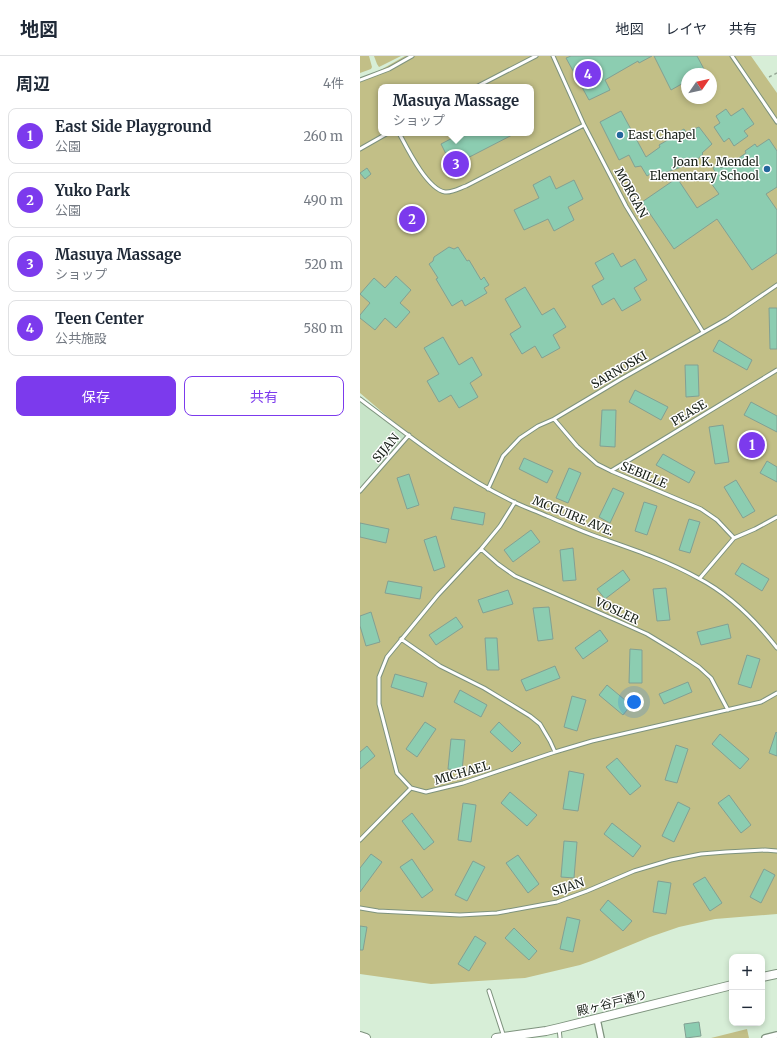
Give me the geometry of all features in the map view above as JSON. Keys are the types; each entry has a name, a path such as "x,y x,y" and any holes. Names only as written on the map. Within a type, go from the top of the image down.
{"street":[{"path":"765,976 777,974"},
{"name":"殿ヶ谷戸通り","path":"500,1037 546,1031 729,986"},
{"path":"596,1019 601,1038"},
{"path":"765,1038 777,1035"},
{"path":"360,1036 366,1038"}],"lane":[{"path":"360,80 412,56"},
{"path":"482,84 536,56"},
{"name":"MORGAN","path":"553,56 584,125 626,206 703,332"},
{"path":"732,56 777,122"},
{"path":"401,136 429,182 437,189 449,192 466,186 584,125"},
{"path":"360,149 383,136"},
{"name":"SARNOSKI","path":"488,488 503,456 520,438 538,426 554,419 727,319 777,284"},
{"name":"PEASE","path":"611,471 777,370"},
{"name":"MCGUIRE AVE.","path":"360,400 456,469 488,488 515,502 581,531 668,562 700,578 736,604 764,631 777,648"},
{"name":"SEBILLE","path":"554,419 577,446 597,464 702,509 717,520 734,538"},
{"name":"SIJAN","path":"360,491 409,435"},
{"path":"360,840 411,788 397,773 379,704 379,677 387,657 438,595 481,549 500,526 515,502"},
{"path":"700,578 734,538 777,517"},
{"name":"VOSLER","path":"481,549 498,564 516,576 647,634 675,651 699,667 711,678 728,710"},
{"path":"401,639 440,666 484,688 530,716 540,724 555,752"},
{"name":"MICHAEL","path":"411,788 426,792 463,783 592,741 762,702 777,693"},
{"name":"SIJAN","path":"360,908 460,915 497,913 557,902 634,871 671,860 701,854 765,850 777,851"},
{"path":"489,990 500,1037"},
{"path":"559,1028 560,1038"}],"path":[{"path":"768,77 777,72"}],"shaded area":[{"path":"360,56 369,56 372,67 371,69 360,73"},
{"path":"374,56 401,56 379,67"},
{"path":"405,56 751,56 777,93 777,914 715,919 679,927 580,965 525,978 431,984 360,974 360,489 409,435 360,393 360,79 377,72"},
{"path":"360,400 409,435 360,487"},
{"path":"747,1029 749,1038 711,1038"}],"building":[{"path":"571,56 652,56 639,63 638,61 605,80 610,90 589,100 566,58"},
{"path":"654,56 697,56 703,68 681,68 681,84 671,90"},
{"path":"743,108 754,124 744,131 748,136 734,146 729,138 724,142 714,127 720,123 716,116 726,109 731,116"},
{"path":"621,111 646,157 660,147 659,145 684,129 686,132 699,127 712,144 693,163 664,173 657,170 647,176 641,166 635,167 629,155 619,160 600,122"},
{"path":"456,136 510,136 452,166 441,144"},
{"path":"769,139 777,151 777,187 766,194 777,210 777,253 752,270 717,219 674,249 642,202 677,178 697,208 719,194 708,179 716,173 713,168 718,164 721,168 732,160 733,162 746,153 745,151 755,144 757,147"},
{"path":"367,168 371,174 365,179 360,173"},
{"path":"550,176 556,189 574,180 583,199 568,207 574,220 554,231 548,219 524,230 514,210 539,198 533,185"},
{"path":"449,247 454,249 458,247 467,261 469,260 481,280 484,277 489,285 484,288 487,293 465,306 462,300 452,306 429,264 433,261 434,257"},
{"path":"613,253 621,267 635,259 647,280 634,288 641,300 622,311 614,298 602,305 592,286 604,279 595,263"},
{"path":"396,276 411,290 400,303 410,312 396,328 385,318 375,330 360,318 360,315 370,303 360,294 374,278 385,288"},
{"path":"525,287 542,315 554,308 566,327 553,335 560,348 542,358 535,346 522,354 510,334 521,327 505,299"},
{"path":"769,308 777,308 777,349 770,349"},
{"path":"443,337 459,365 472,357 482,375 470,383 478,397 459,408 451,395 439,402 427,381 439,374 424,348"},
{"path":"719,340 752,360 747,370 713,351"},
{"path":"685,365 698,365 699,396 686,397"},
{"path":"635,390 668,407 661,420 629,402"},
{"path":"751,402 777,416 777,432 744,415"},
{"path":"602,410 616,410 615,447 600,446"},
{"path":"723,425 729,462 715,464 709,427"},
{"path":"663,454 695,472 689,483 656,465"},
{"path":"524,458 553,471 547,483 519,469"},
{"path":"767,461 777,467 777,482 760,473"},
{"path":"569,468 581,473 568,503 556,498"},
{"path":"409,474 419,505 407,509 397,478"},
{"path":"736,480 755,511 743,518 724,487"},
{"path":"613,488 624,493 610,523 599,517"},
{"path":"644,502 657,506 647,535 635,531"},
{"path":"454,507 485,513 483,525 451,519"},
{"path":"689,519 700,522 690,553 679,550"},
{"path":"360,523 389,529 386,543 360,537"},
{"path":"531,530 540,542 513,562 504,550"},
{"path":"436,536 445,567 434,571 424,540"},
{"path":"573,548 576,580 563,581 560,550"},
{"path":"742,563 769,579 762,591 735,574"},
{"path":"623,570 630,580 605,599 597,589"},
{"path":"388,581 422,587 420,599 385,593"},
{"path":"666,588 670,620 657,621 653,589"},
{"path":"508,590 513,604 483,613 478,600"},
{"path":"549,607 553,639 538,641 533,608"},
{"path":"371,612 380,642 366,646 360,626 360,616"},
{"path":"456,617 463,627 436,645 429,635"},
{"path":"728,624 731,638 701,645 697,632"},
{"path":"600,630 608,641 583,659 575,648"},
{"path":"485,638 497,638 499,670 487,670"},
{"path":"630,649 642,650 642,683 629,683"},
{"path":"747,655 760,659 751,688 738,684"},
{"path":"555,666 560,678 526,691 521,680"},
{"path":"395,674 427,683 423,697 391,687"},
{"path":"688,682 692,692 664,704 659,694"},
{"path":"607,685 631,705 623,715 599,695"},
{"path":"460,690 487,705 481,717 454,702"},
{"path":"572,696 586,700 577,731 564,727"},
{"path":"425,722 436,729 417,757 406,749"},
{"path":"499,722 521,743 512,752 490,732"},
{"path":"776,732 777,733 777,756 769,753"},
{"path":"720,734 749,759 740,769 712,744"},
{"path":"451,739 465,740 462,771 448,769"},
{"path":"676,745 688,749 677,783 665,780"},
{"path":"367,746 375,756 360,769 360,752"},
{"path":"617,758 641,786 630,795 606,767"},
{"path":"569,771 584,774 578,811 563,809"},
{"path":"510,792 537,815 527,826 501,803"},
{"path":"729,795 751,825 741,833 718,803"},
{"path":"678,802 690,808 674,842 662,836"},
{"path":"463,803 476,805 471,842 458,840"},
{"path":"412,813 434,842 424,850 402,821"},
{"path":"612,823 641,846 633,857 604,834"},
{"path":"564,841 577,842 574,878 561,877"},
{"path":"371,854 382,862 360,892 360,868"},
{"path":"518,855 539,884 528,893 506,863"},
{"path":"412,859 433,890 422,898 400,867"},
{"path":"473,861 485,867 467,901 455,895"},
{"path":"764,869 775,875 761,903 750,897"},
{"path":"705,877 722,903 710,911 693,884"},
{"path":"658,881 671,883 666,914 653,912"},
{"path":"608,900 632,921 623,931 600,910"},
{"path":"567,917 580,920 573,952 560,949"},
{"path":"360,926 367,927 363,950 360,950"},
{"path":"514,928 537,951 529,960 505,938"},
{"path":"475,936 486,943 469,971 458,964"},
{"path":"699,1022 701,1036 686,1038 684,1024"}],"place":[{"name":"Teen Center","path":"588,74"},
{"name":"East Chapel","path":"620,135"},
{"name":"Masuya Massage","path":"456,164"},
{"name":"Joan K. Mendel Elementary School","path":"767,169"},
{"name":"Yuko Park","path":"412,219"},
{"name":"East Side Playground","path":"752,445"}]}
